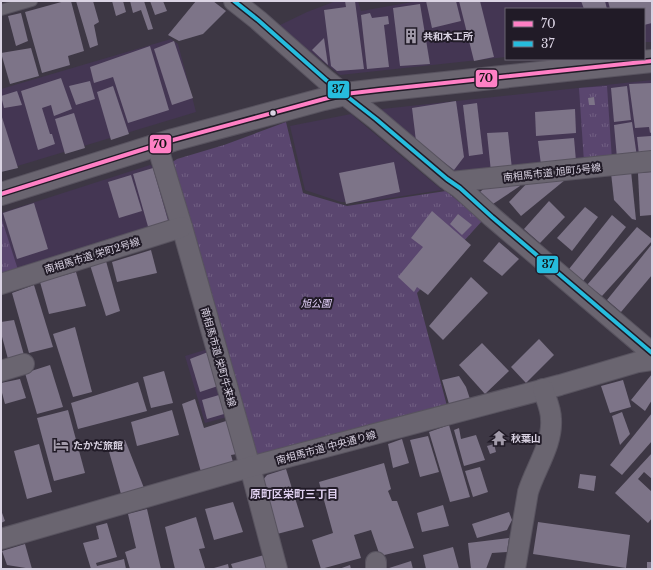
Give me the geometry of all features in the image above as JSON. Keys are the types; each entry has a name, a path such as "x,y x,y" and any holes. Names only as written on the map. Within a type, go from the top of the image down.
{"main road":[{"path":"1,194 173,140 345,94 652,62"}],"street":[{"path":"234,1 326,80 460,188 652,353"},
{"name":"南相馬市道 栄町牛来線","path":"158,145 250,467 277,569"},
{"name":"南相馬市道 旭町5号線","path":"451,182 652,161"},
{"name":"南相馬市道 栄町2号線","path":"1,284 182,227"},
{"name":"南相馬市道 中央通り線","path":"1,539 250,467 544,389 638,362 652,360"},
{"path":"1,370 24,364"},
{"path":"515,569 528,492 547,446 551,429 551,419 544,389"}],"lane":[{"path":"1,10 32,1"}],"shaded area":[{"path":"336,1 358,1 361,11 418,1 652,1 652,42 645,42 645,8 505,8 505,57 340,75 278,26 307,12"},
{"path":"171,39 178,44 196,112 1,171 1,89"},
{"path":"652,80 652,157 457,176 383,116 382,109"},
{"path":"351,114 442,190 364,202 341,202 305,190 290,126"},
{"path":"150,165 157,169 174,227 1,279 1,213"},
{"path":"208,349 227,417 205,423 185,356"}],"green space":[{"path":"607,86 612,160 584,162 579,88"},
{"name":"旭公園","path":"286,122 303,193 347,206 446,191 482,221 417,293 447,406 258,457 255,455 171,163 177,159 224,145"},
{"path":"1,217 19,273 1,279"}],"building":[{"path":"65,1 71,1 84,51 68,56 70,65 42,73 25,12"},
{"path":"76,1 93,1 99,22 94,25 98,45 90,48"},
{"path":"112,1 123,1 126,12 116,16"},
{"path":"130,1 144,1 153,29 148,30 141,10 133,13"},
{"path":"150,1 163,1 167,11 155,15"},
{"path":"196,1 213,1 226,11 203,34 179,41 168,35"},
{"path":"345,1 355,1 364,69 337,71 331,66 324,10 346,7"},
{"path":"426,1 456,1 461,21 432,28"},
{"path":"459,1 480,1 494,57 474,61"},
{"path":"581,1 605,1 607,8 584,8"},
{"path":"608,1 652,1 652,23 645,25 645,8 610,8"},
{"name":"共和木工所","path":"420,4 430,64 400,66 393,8"},
{"path":"21,13 28,41 16,46 8,16"},
{"path":"370,13 372,18 388,16 389,24 384,25 389,67 367,69 361,15"},
{"path":"324,38 328,65 312,50"},
{"path":"174,41 193,98 172,105 154,49"},
{"path":"150,46 169,110 128,123 113,77 94,83 90,67"},
{"path":"31,48 39,76 10,84 1,53"},
{"path":"61,78 72,109 54,116 51,105 42,108 50,134 52,134 55,144 38,150 21,91"},
{"path":"90,81 95,99 76,105 69,86"},
{"path":"652,83 652,132 650,133 649,127 635,128 629,84"},
{"path":"113,86 129,134 111,140 97,92"},
{"path":"627,86 631,120 614,122 611,88"},
{"path":"17,91 22,105 4,108 1,96"},
{"path":"594,97 595,105 589,105 588,98"},
{"path":"456,101 464,157 454,170 416,141 412,108"},
{"path":"477,103 483,154 469,156 463,105"},
{"path":"575,109 576,133 536,136 535,112"},
{"path":"74,113 85,148 65,154 55,119"},
{"path":"1,114 18,168 1,172"},
{"path":"632,122 637,157 617,158 614,125"},
{"path":"508,132 512,169 491,172 487,133"},
{"path":"651,136 652,154 639,155 637,137"},
{"path":"574,138 576,161 541,165 538,141"},
{"path":"394,162 400,192 346,204 339,173"},
{"path":"153,168 169,224 149,230 133,174"},
{"path":"631,171 636,220 632,219 614,200 611,173"},
{"path":"652,172 652,215 640,216 638,173"},
{"path":"131,175 142,211 119,218 108,182"},
{"path":"531,179 565,180 521,216 509,202"},
{"path":"518,180 520,186 493,204 480,192 491,182"},
{"path":"549,201 565,217 540,243 524,229"},
{"path":"34,203 48,249 17,259 3,213"},
{"path":"585,207 598,217 572,251 557,238"},
{"path":"432,211 471,245 428,295 417,287 414,292 398,277 423,247 411,238"},
{"path":"458,214 472,225 462,235 450,224"},
{"path":"612,215 626,227 583,281 569,269"},
{"path":"637,227 652,239 652,241 602,296 587,285"},
{"path":"499,242 519,259 502,276 483,261"},
{"path":"652,244 652,275 621,312 607,300"},
{"path":"151,250 157,273 117,282 112,262"},
{"path":"106,261 120,311 106,316 90,265"},
{"path":"76,272 86,306 49,314 40,282"},
{"path":"471,277 488,293 443,340 429,326"},
{"path":"34,285 53,347 29,353 12,293"},
{"path":"14,320 24,355 8,359 1,333 1,322"},
{"path":"75,327 92,392 73,397 53,334"},
{"path":"539,339 554,355 526,383 511,367"},
{"path":"482,343 509,371 485,394 459,365"},
{"path":"208,352 218,386 200,392 190,359"},
{"path":"50,365 63,407 37,414 25,373"},
{"path":"164,371 173,403 151,408 143,377"},
{"path":"652,374 652,400 645,411 631,400"},
{"path":"459,376 466,387 470,399 449,404 442,380"},
{"path":"20,379 26,398 5,404 1,383"},
{"path":"623,380 631,407 610,413 601,386"},
{"path":"138,382 147,411 78,429 71,403"},
{"path":"219,395 224,414 207,419 202,400"},
{"path":"195,399 204,428 226,421 237,454 231,455 233,462 201,472 182,404"},
{"name":"たかだ旅館","path":"68,410 85,473 54,481 37,418"},
{"path":"172,410 179,435 137,446 131,422"},
{"path":"622,412 630,434 620,445 612,416"},
{"path":"652,413 652,441 622,475 610,465"},
{"path":"449,425 470,497 450,502 429,432"},
{"path":"459,428 461,439 476,435 485,460 464,466 454,430"},
{"path":"428,436 439,472 420,477 410,440"},
{"path":"402,439 409,463 393,468 388,444"},
{"path":"125,440 144,488 121,494 106,441"},
{"path":"39,444 52,492 27,499 14,451"},
{"path":"494,444 496,452 490,454 487,446"},
{"path":"652,453 652,479 644,472 638,479 652,492 652,518 648,523 615,493"},
{"path":"384,463 391,489 388,491 392,501 397,501 414,548 380,556 371,530 354,535 361,558 321,569 312,540 333,533 319,482"},
{"path":"480,467 488,492 473,497 465,471"},
{"path":"286,469 304,527 277,534 262,481 267,475"},
{"path":"580,474 596,476 594,491 578,488"},
{"path":"233,502 243,532 214,540 205,509"},
{"path":"443,505 449,526 422,532 417,513"},
{"path":"147,509 161,569 130,569 125,552 136,548 128,514"},
{"path":"1,510 5,521 1,523"},
{"path":"509,512 512,520 507,530 477,538 472,524"},
{"path":"196,517 205,548 199,549 205,568 175,569 165,527"},
{"path":"538,522 630,535 626,568 533,554"},
{"path":"107,523 117,557 96,563 97,566 124,559 126,569 91,569 83,543 99,539 96,526"},
{"path":"509,538 507,552 492,553 486,569 471,569 468,543"},
{"path":"25,544 32,569 7,565 2,551"},
{"path":"453,547 459,569 426,569 423,555"},
{"path":"264,555 268,569 233,569 231,564"},
{"path":"411,561 413,569 386,569"},
{"path":"647,562 652,562 652,569 647,569"},
{"path":"228,564 229,569 214,569 214,568"},
{"path":"350,565 351,569 339,569"}],"transit line":[{"name":"37","path":"234,1 258,20 326,80 460,188 652,353"},
{"name":"70","path":"1,194 173,140 345,94 652,61"}],"place":[{"name":"共和木工所","path":"411,36"},
{"name":"秋葉山","path":"499,438"},
{"name":"たかだ旅館","path":"61,445"}],"district":[{"name":"原町区栄町三丁目","path":"294,494"}]}
